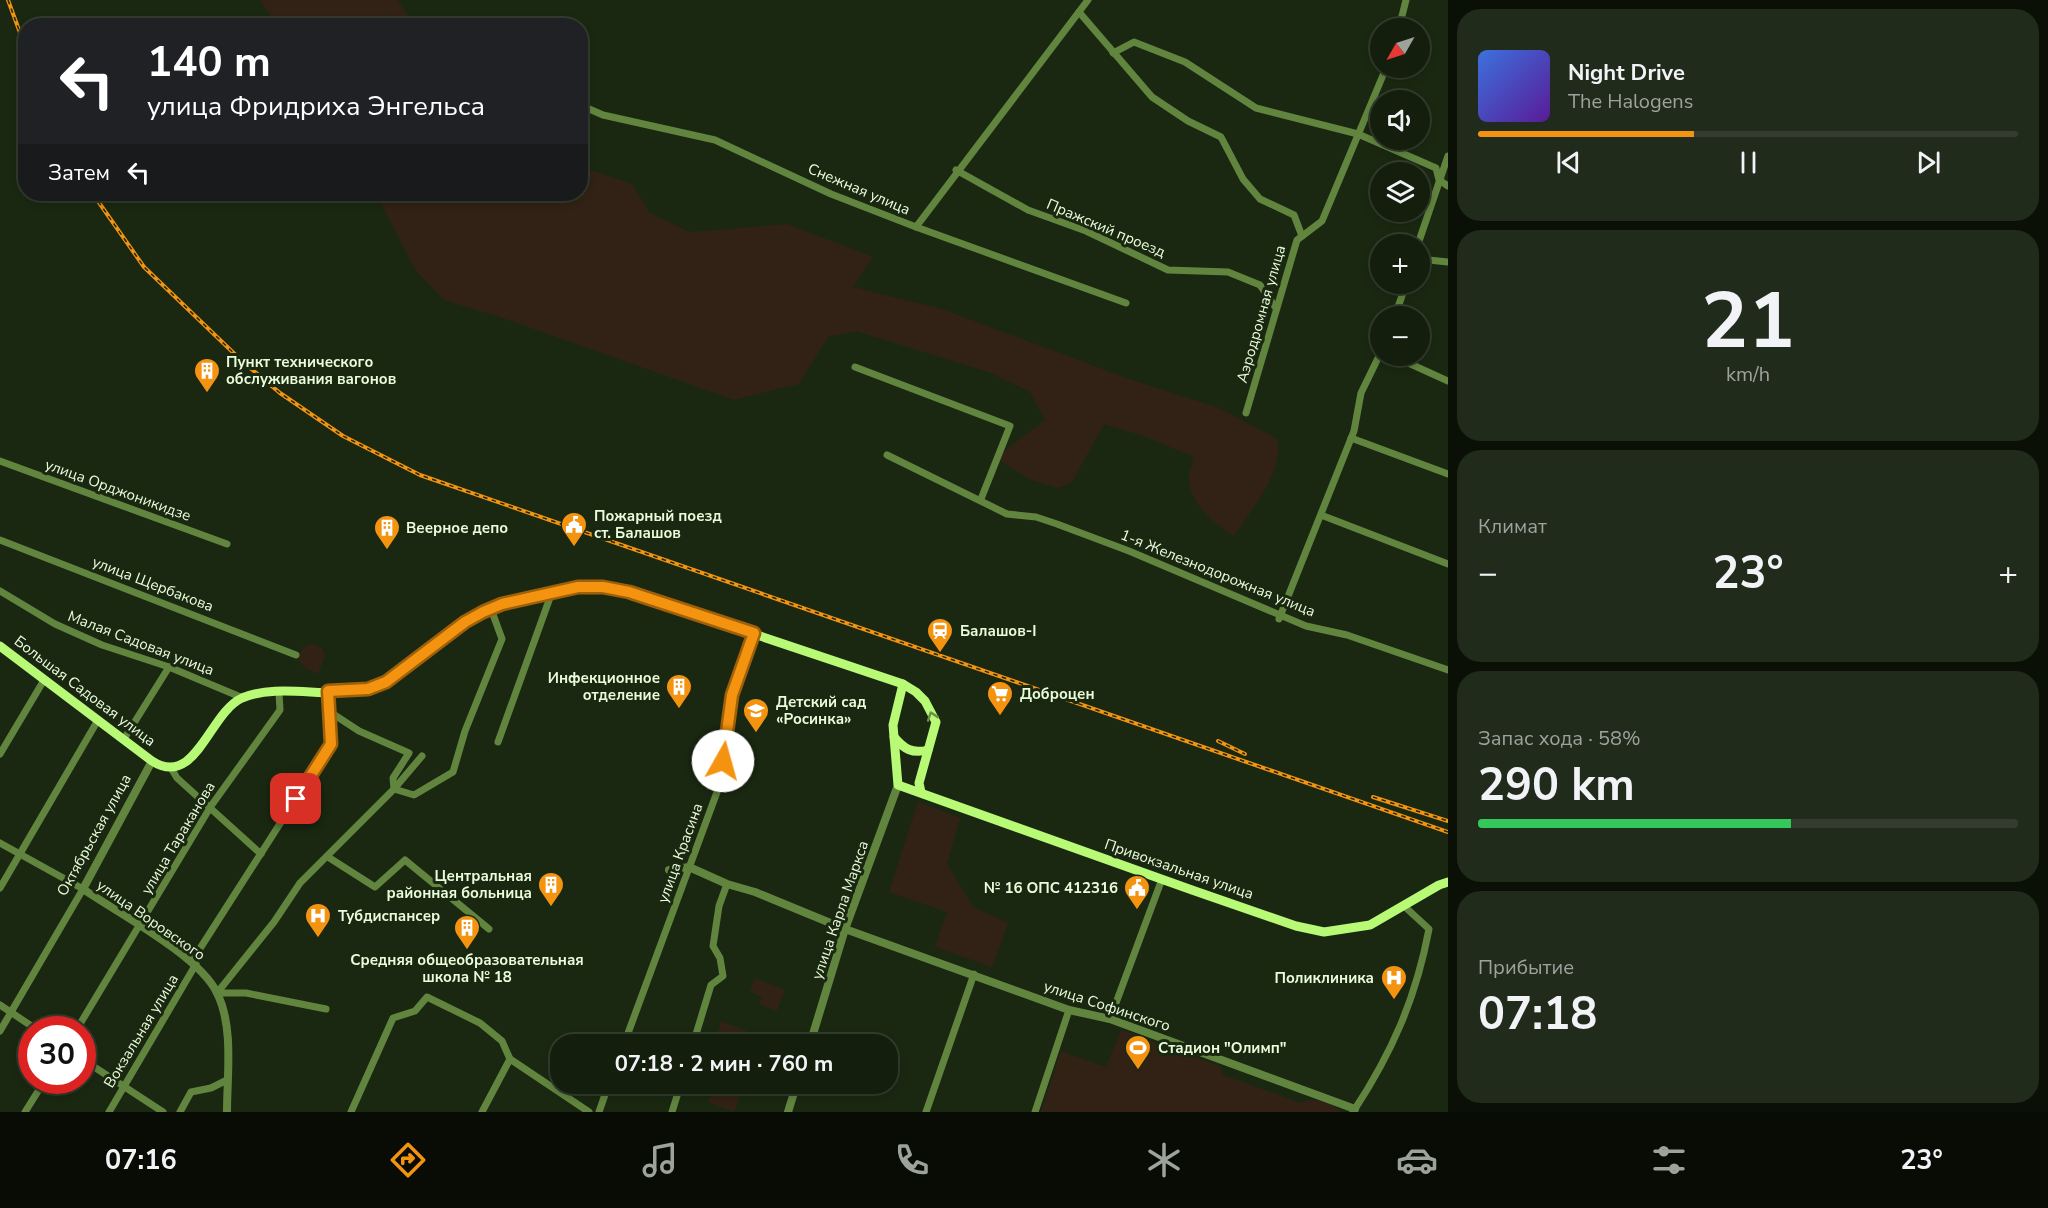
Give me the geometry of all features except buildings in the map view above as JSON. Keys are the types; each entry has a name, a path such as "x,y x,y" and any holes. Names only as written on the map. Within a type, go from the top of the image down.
{"main road":[{"path":"152,761 171,768 183,766 229,705 243,698 279,693 368,689 386,682 465,622 490,609 552,592 578,587 603,587 629,592 754,633 903,684 916,692 933,713 936,722 918,783 921,792"},
{"name":"Большая Садовая улица","path":"0,646 152,761"},
{"path":"898,785 893,726 903,684"},
{"path":"894,737 902,747 916,753 928,750"},
{"name":"Привокзальная улица","path":"898,785 1296,926 1324,932 1370,925 1448,882"}],"street":[{"path":"916,227 1088,0"},
{"path":"1402,18 1406,0"},
{"path":"1079,12 1152,97 1188,121 1221,137 1243,179 1260,199 1294,215 1302,236"},
{"path":"1113,53 1134,42 1185,62 1256,108 1358,134 1436,168 1439,180 1448,186"},
{"name":"Аэродромная улица","path":"1246,413 1297,240 1322,221 1382,78"},
{"name":"Снежная улица","path":"588,108 603,115 715,140 831,194 1126,303"},
{"path":"1421,234 1448,156"},
{"name":"Пражский проезд","path":"957,171 1028,210 1086,231 1168,270 1228,272 1260,285 1276,308"},
{"path":"1430,260 1448,262"},
{"path":"1280,616 1351,438 1358,415 1361,393 1374,366"},
{"path":"1415,366 1448,381"},
{"path":"855,367 1010,426 981,499"},
{"path":"1351,438 1448,474"},
{"name":"1-я Железнодорожная улица","path":"887,455 981,499 1007,514 1057,524 1306,626 1347,635 1448,670"},
{"name":"улица Орджоникидзе","path":"0,461 227,544"},
{"path":"1321,515 1448,564"},
{"name":"улица Щербакова","path":"0,540 296,655"},
{"name":"Малая Садовая улица","path":"0,591 55,624 102,645 169,667 243,698"},
{"path":"498,742 552,592"},
{"path":"394,789 414,795 453,772 465,731 502,639 490,609"},
{"name":"улица Красина","path":"628,1034 720,784 732,695 754,633"},
{"path":"124,739 169,667"},
{"path":"0,754 44,680"},
{"name":"Вокзальная улица","path":"109,1112 194,963 331,744 328,691"},
{"name":"улица Тараканова","path":"85,1016 211,806 280,710 279,693"},
{"path":"330,712 359,731 409,753 393,778 394,789"},
{"path":"0,888 98,720"},
{"path":"217,993 274,922 300,884 394,789 422,756"},
{"name":"Октябрьская улица","path":"0,1031 152,761"},
{"path":"171,768 177,778 211,806 261,854"},
{"name":"улица Карла Маркса","path":"813,1034 845,929 898,785"},
{"name":"улица Воровского","path":"0,843 82,889 194,963 217,993 226,1024 227,1112"},
{"path":"328,857 375,887 405,860 489,929"},
{"path":"669,870 690,867"},
{"name":"улица Софинского","path":"690,867 727,884 755,892 845,929 1069,1010 1110,1019 1354,1110 1399,1032 1420,976 1429,929 1404,906"},
{"path":"1110,1019 1162,879"},
{"path":"696,1034 711,986 723,976 720,958 713,946 719,906 727,884"},
{"path":"926,1112 974,974"},
{"path":"217,993 246,993 326,1009"},
{"path":"351,1112 393,1018 415,1011 427,997 480,1023 502,1041 510,1059 589,1112"},
{"path":"0,1005 18,1017"},
{"path":"1035,1112 1069,1010"},
{"path":"482,1112 510,1059"},
{"path":"96,1068 164,1112"},
{"path":"180,1112 191,1092 211,1088 227,1080"},
{"path":"25,1112 36,1094"},
{"path":"598,1112 605,1094"},
{"path":"672,1112 678,1094"},
{"path":"788,1112 794,1094"}],"shaded area":[{"path":"260,0 397,0 410,18 272,18"},
{"path":"588,169 632,184 650,213 690,232 787,224 873,257 853,287 942,309 1129,379 1219,408 1277,439 1276,464 1265,490 1234,536 1212,520 1194,497 1190,488 1189,476 1194,457 1144,436 1104,424 1072,482 1058,488 1031,480 995,458 1045,420 1030,392 991,373 856,331 828,337 799,384 734,400 506,319 444,300 416,271 380,201 588,201"},
{"path":"313,644 322,648 325,656 318,674 305,668 298,659 303,647"},
{"path":"918,802 960,818 947,864 973,907 1008,923 992,967 935,947 947,912 889,892"},
{"path":"755,978 785,990 777,1011 759,1004 762,997 750,992"},
{"path":"721,1021 755,1034 718,1034"},
{"name":"Стадион \"Олимп\"","path":"1121,1030 1220,1066 1223,1075 1301,1103 1311,1100 1322,1101 1333,1105 1341,1112 1041,1112 1061,1051 1106,1067"},
{"path":"711,1094 741,1094 734,1112 708,1102"}],"railway":[{"path":"8,0 18,27"},
{"path":"98,201 144,267 243,362 280,393 343,436 420,475 1448,832"},
{"path":"1218,741 1245,754"},
{"path":"1373,797 1448,821"}],"place":[{"name":"Пункт технического обслуживания вагонов","path":"207,394"},
{"name":"Пожарный поезд ст. Балашов","path":"574,548"},
{"name":"Веерное депо","path":"387,551"},
{"name":"Балашов-I","path":"940,654"},
{"name":"Инфекционное отделение","path":"679,710"},
{"name":"Доброцен","path":"1000,717"},
{"name":"Детский сад «Росинка»","path":"756,734"},
{"name":"Центральная районная больница","path":"551,908"},
{"name":"№ 16 ОПС 412316","path":"1137,911"},
{"name":"Тубдиспансер","path":"318,939"},
{"name":"Средняя общеобразовательная школа № 18","path":"467,951"},
{"name":"Поликлиника","path":"1394,1001"},
{"name":"Стадион \"Олимп\"","path":"1138,1071"}],"route":[{"path":"296,799 331,744 328,691 368,689 386,682 465,622 483,612 502,604 578,587 603,587 629,592 754,633 732,695 723,761"}]}
